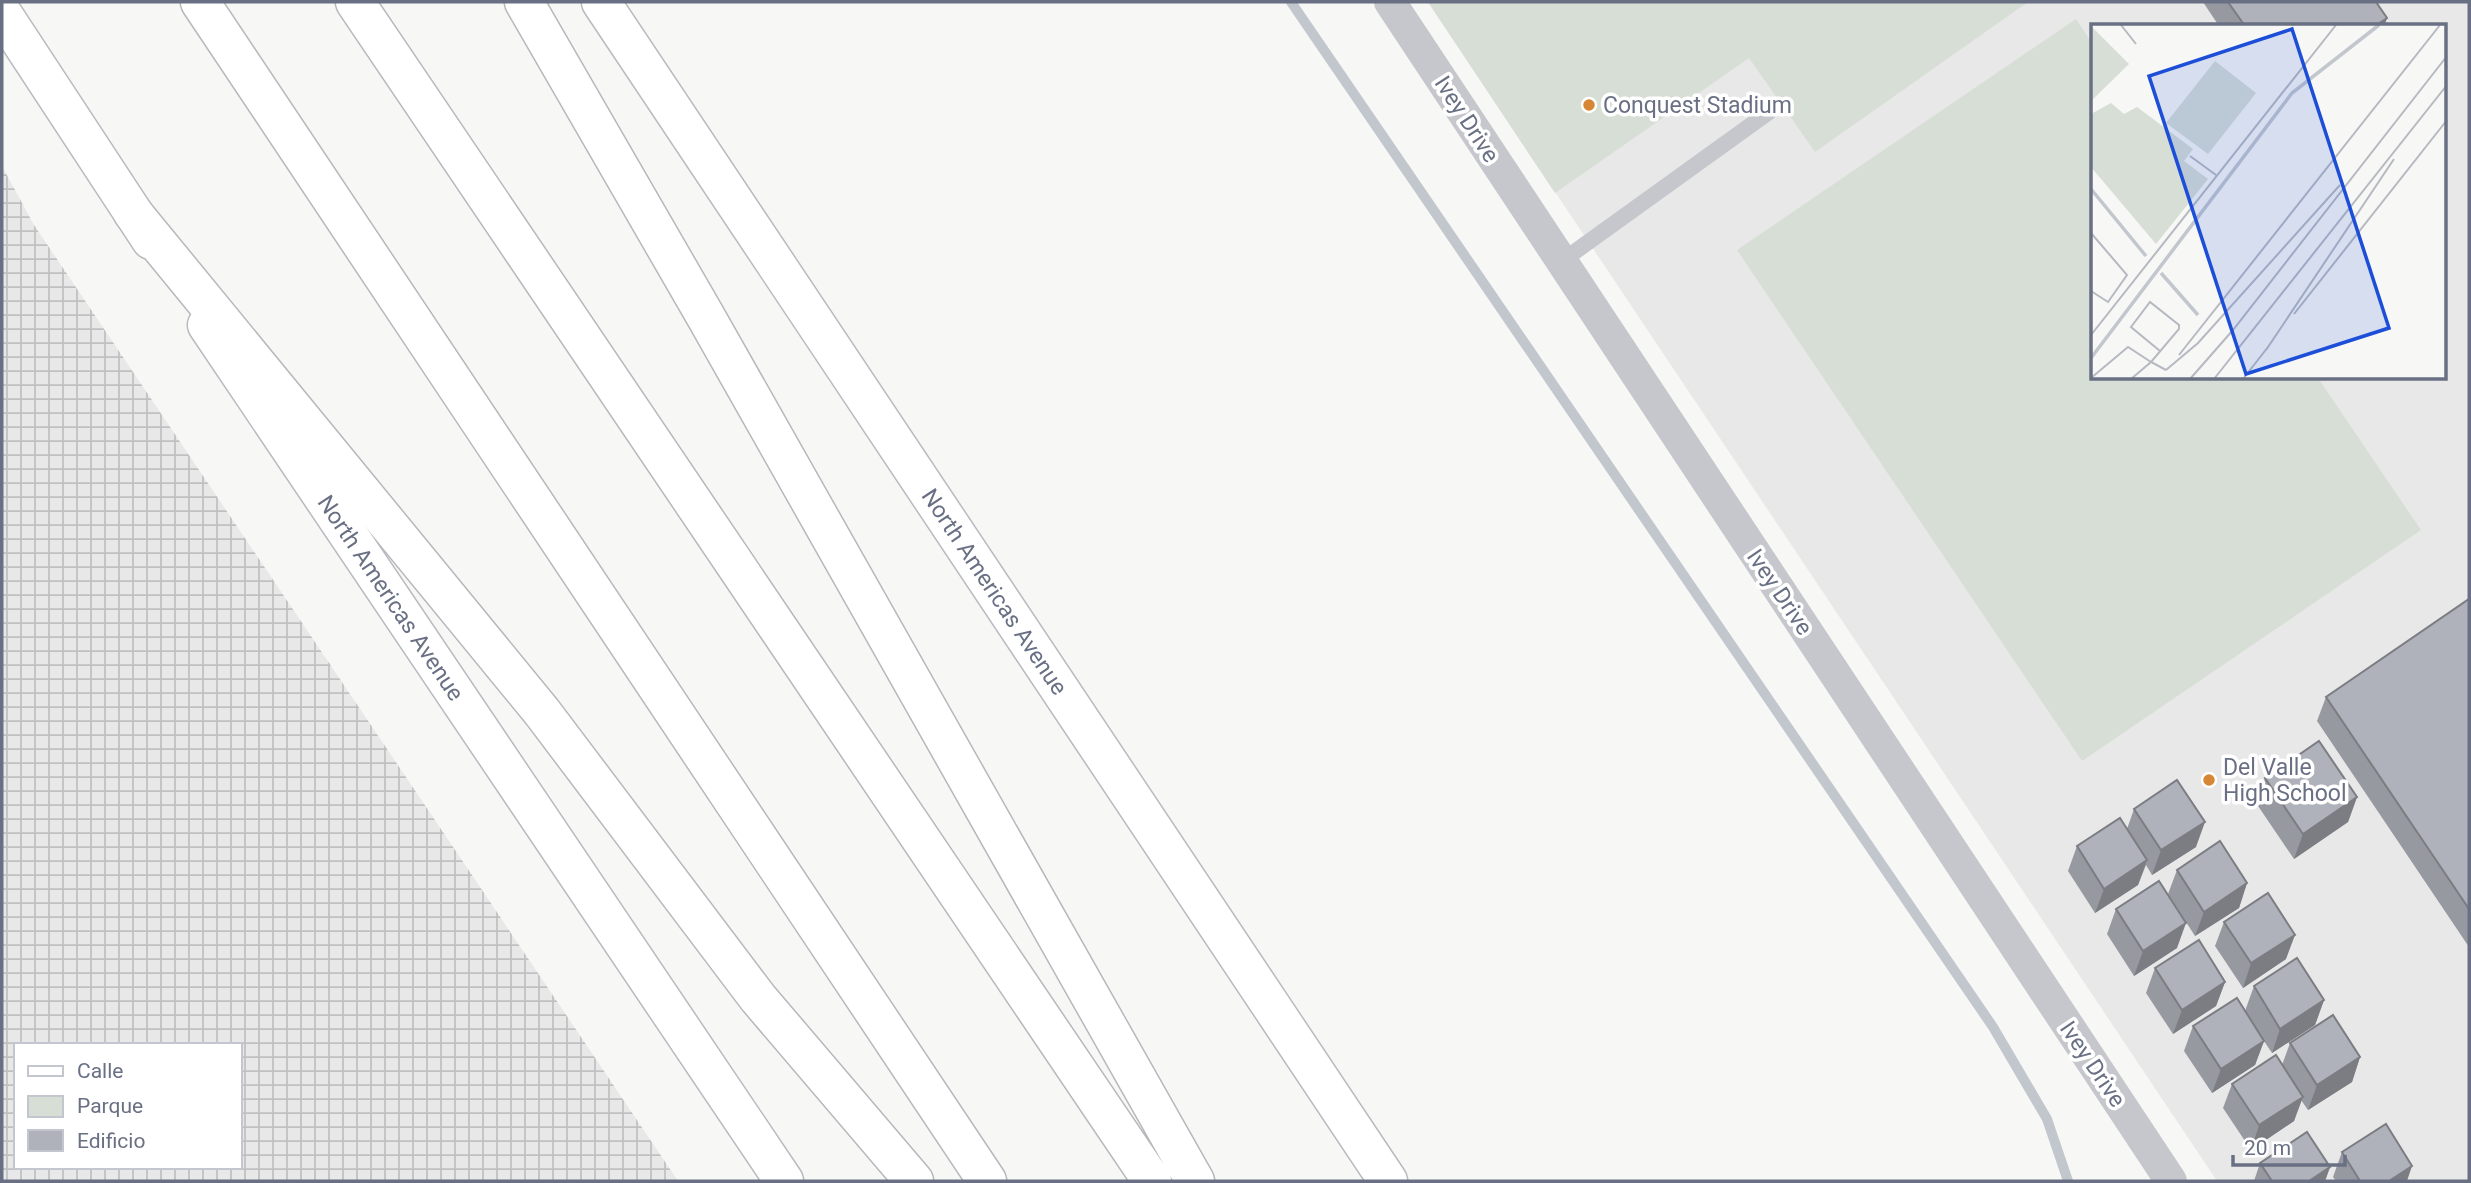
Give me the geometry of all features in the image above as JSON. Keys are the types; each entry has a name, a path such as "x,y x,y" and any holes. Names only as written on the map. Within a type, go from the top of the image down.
{"main road":[{"path":"200,2 987,1181"},
{"path":"355,2 1152,1181"},
{"path":"524,2 699,305 1195,1181"},
{"name":"North Americas Avenue","path":"601,2 1388,1181"},
{"name":"North Americas Avenue","path":"2,13 133,213 784,1181"},
{"path":"133,213 542,712 758,998 914,1181"}],"street":[{"name":"Ivey Drive","path":"1390,2 2171,1181"}],"lane":[{"path":"1562,261 1769,112"}],"shaded area":[{"name":"Del Valle High School","path":"1428,2 2469,2 2469,1181 2217,1181"},
{"path":"2,166 34,225 678,1181 2,1181"}],"green space":[{"name":"Conquest Stadium","path":"1428,2 2028,2 1815,152 1749,58 1555,193"},
{"path":"2076,19 2091,42 2091,380 2319,380 2421,530 2082,761 1737,250"}],"building":[{"path":"2228,2 2376,2 2387,18 2378,24 2244,24"},
{"path":"2469,599 2469,909 2326,697"},
{"path":"2319,741 2357,797 2303,834 2265,778"},
{"path":"2177,780 2205,822 2161,850 2134,809"},
{"path":"2120,818 2147,860 2104,889 2077,846"},
{"path":"2220,841 2247,883 2204,912 2177,870"},
{"path":"2159,881 2186,923 2143,951 2116,909"},
{"path":"2268,893 2295,935 2251,963 2224,922"},
{"path":"2199,940 2225,982 2182,1010 2155,968"},
{"path":"2297,958 2324,1000 2280,1029 2254,986"},
{"path":"2237,998 2264,1041 2221,1069 2193,1026"},
{"path":"2333,1015 2360,1057 2317,1085 2290,1043"},
{"path":"2276,1055 2303,1097 2259,1125 2232,1084"},
{"path":"2386,1124 2412,1166 2389,1181 2360,1181 2342,1152"},
{"path":"2307,1132 2330,1167 2309,1181 2272,1181 2260,1163"}],"waterway":[{"path":"1291,2 1993,1027 2047,1119 2068,1181"}],"place":[{"name":"Conquest Stadium","path":"1589,105"},
{"name":"Del Valle High School","path":"2209,780"}]}
